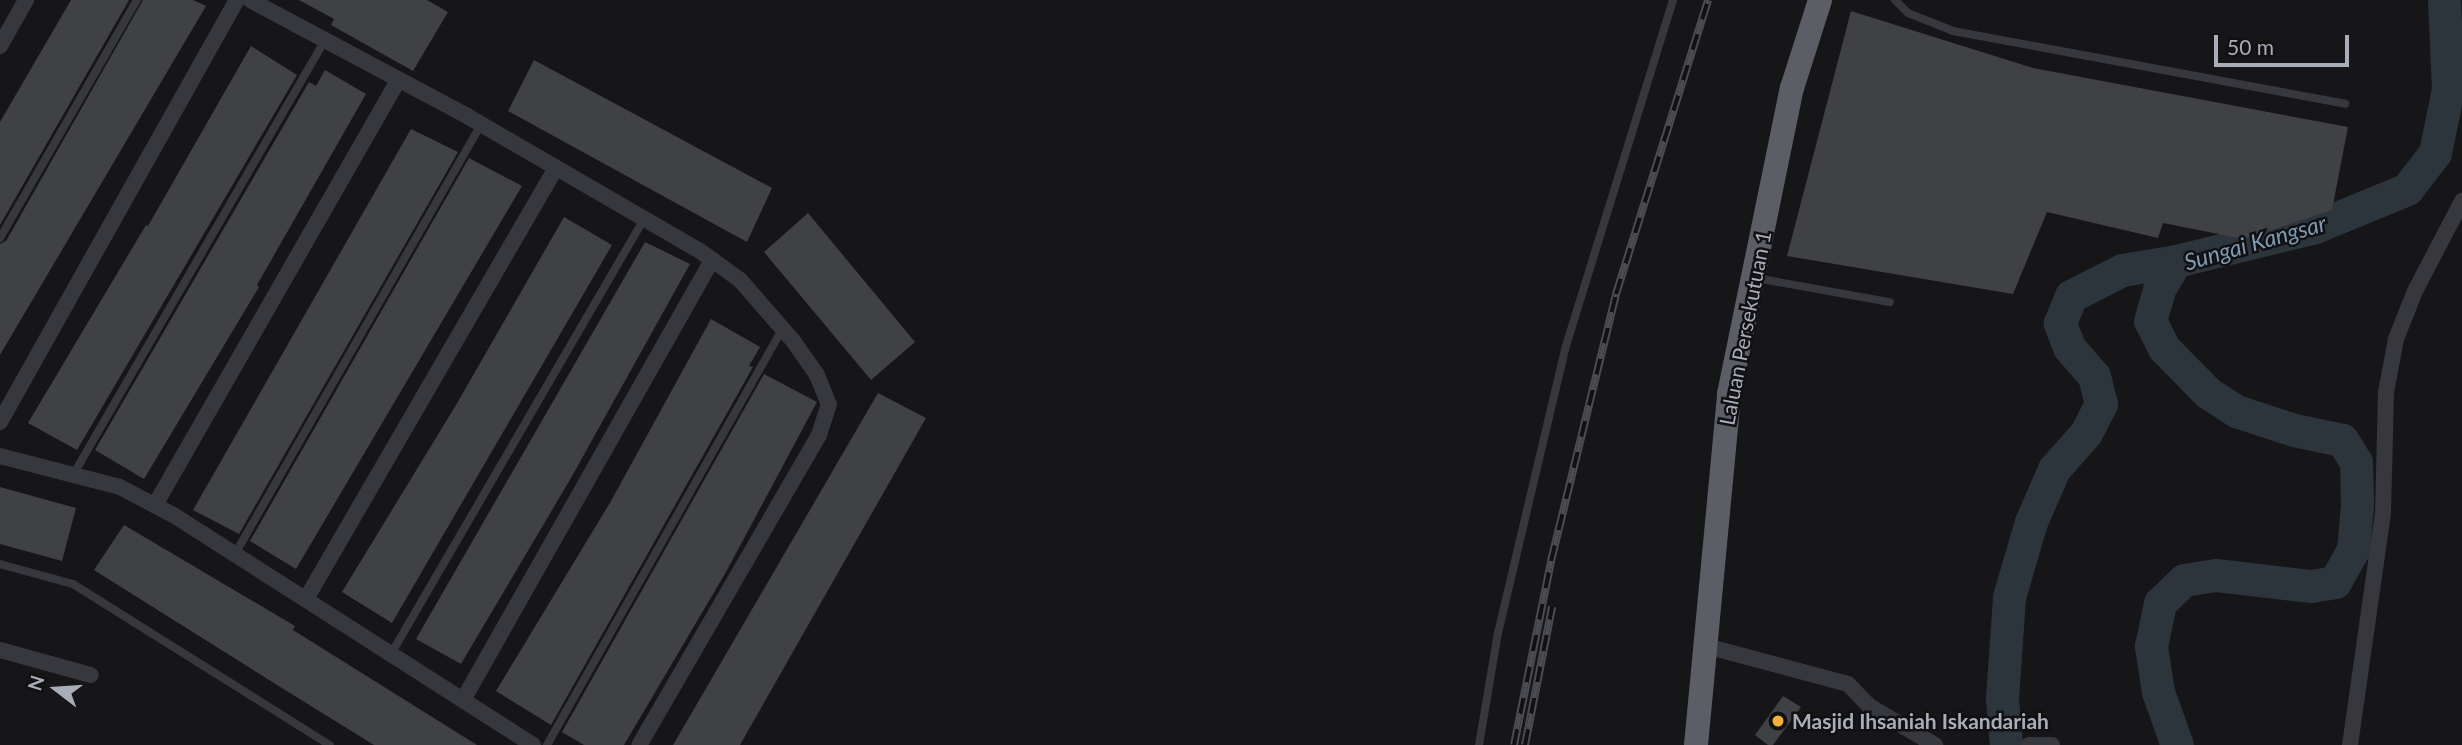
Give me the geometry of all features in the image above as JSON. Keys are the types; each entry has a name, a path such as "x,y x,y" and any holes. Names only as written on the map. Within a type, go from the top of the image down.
{"highway":[{"name":"Laluan Persekutuan 1","path":"1696,745 1729,394 1792,88 1820,0"}],"street":[{"path":"0,46 26,0"},
{"path":"0,422 237,0"},
{"path":"250,0 481,125 712,260 740,280 817,375 829,404 819,435 639,745"},
{"path":"155,505 398,80"},
{"path":"306,600 556,168"},
{"path":"2350,745 2384,514 2386,392 2396,339 2415,291 2462,201"},
{"path":"463,700 712,260"},
{"path":"0,456 120,488 155,505 533,745"},
{"path":"1706,646 1848,684 1869,706 1935,745"},
{"path":"0,650 91,675"}],"lane":[{"path":"0,238 137,0"},
{"path":"1479,745 1498,633 1566,349 1673,0"},
{"path":"1895,0 1908,13 1953,31 2345,104"},
{"path":"73,475 324,40"},
{"path":"235,554 481,125"},
{"path":"391,654 644,219"},
{"path":"1753,278 1890,302"},
{"path":"547,745 782,329"},
{"path":"0,564 73,584 330,745"}],"building":[{"path":"71,0 129,0 0,225 0,122"},
{"path":"143,0 193,0 206,6 0,355 0,244 6,241"},
{"path":"299,0 427,0 448,12 413,71 331,25 334,19"},
{"path":"1851,11 2033,68 2348,127 2332,210 2244,239 2163,223 2158,238 2047,212 2013,294 1787,256"},
{"path":"251,46 297,75 77,450 28,423 146,225 148,226"},
{"path":"534,60 772,188 747,242 508,111"},
{"path":"325,70 366,94 257,285 259,287 144,479 95,450 309,82 316,86"},
{"path":"411,129 458,152 239,534 193,510"},
{"path":"469,158 522,186 296,569 250,541"},
{"path":"808,213 915,342 871,380 764,252"},
{"path":"564,217 612,245 392,623 342,592 456,405"},
{"path":"645,242 690,264 571,478 461,664 416,639"},
{"path":"711,319 760,347 749,366 753,367 551,725 496,691 611,501"},
{"path":"764,374 817,402 726,572 624,745 584,745 562,732"},
{"path":"878,393 926,418 740,745 673,745"},
{"path":"0,487 76,508 62,561 0,544"},
{"path":"124,525 295,626 293,630 477,745 374,745 277,685 94,570"},
{"name":"Masjid Ihsaniah Iskandariah","path":"1783,696 1801,707 1773,745 1768,745 1755,735"}],"waterway":[{"name":"Sungai Kangsar","path":"2177,745 2158,692 2151,646 2160,603 2184,580 2216,575 2311,586 2335,582 2353,550 2357,505 2356,462 2342,440 2294,430 2236,411 2208,393 2164,348 2150,321 2159,289 2176,261 2315,227 2407,189 2435,153 2448,89 2444,0"},
{"path":"2006,745 2002,698 2009,597 2031,522 2054,469 2086,433 2101,404 2094,376 2069,347 2060,323 2071,296 2122,270 2176,261"}],"railway":[{"path":"1514,745 1551,561 1616,294 1708,0"},
{"path":"1525,745 1552,607"}],"place":[{"name":"Masjid Ihsaniah Iskandariah","path":"1778,721"}]}
